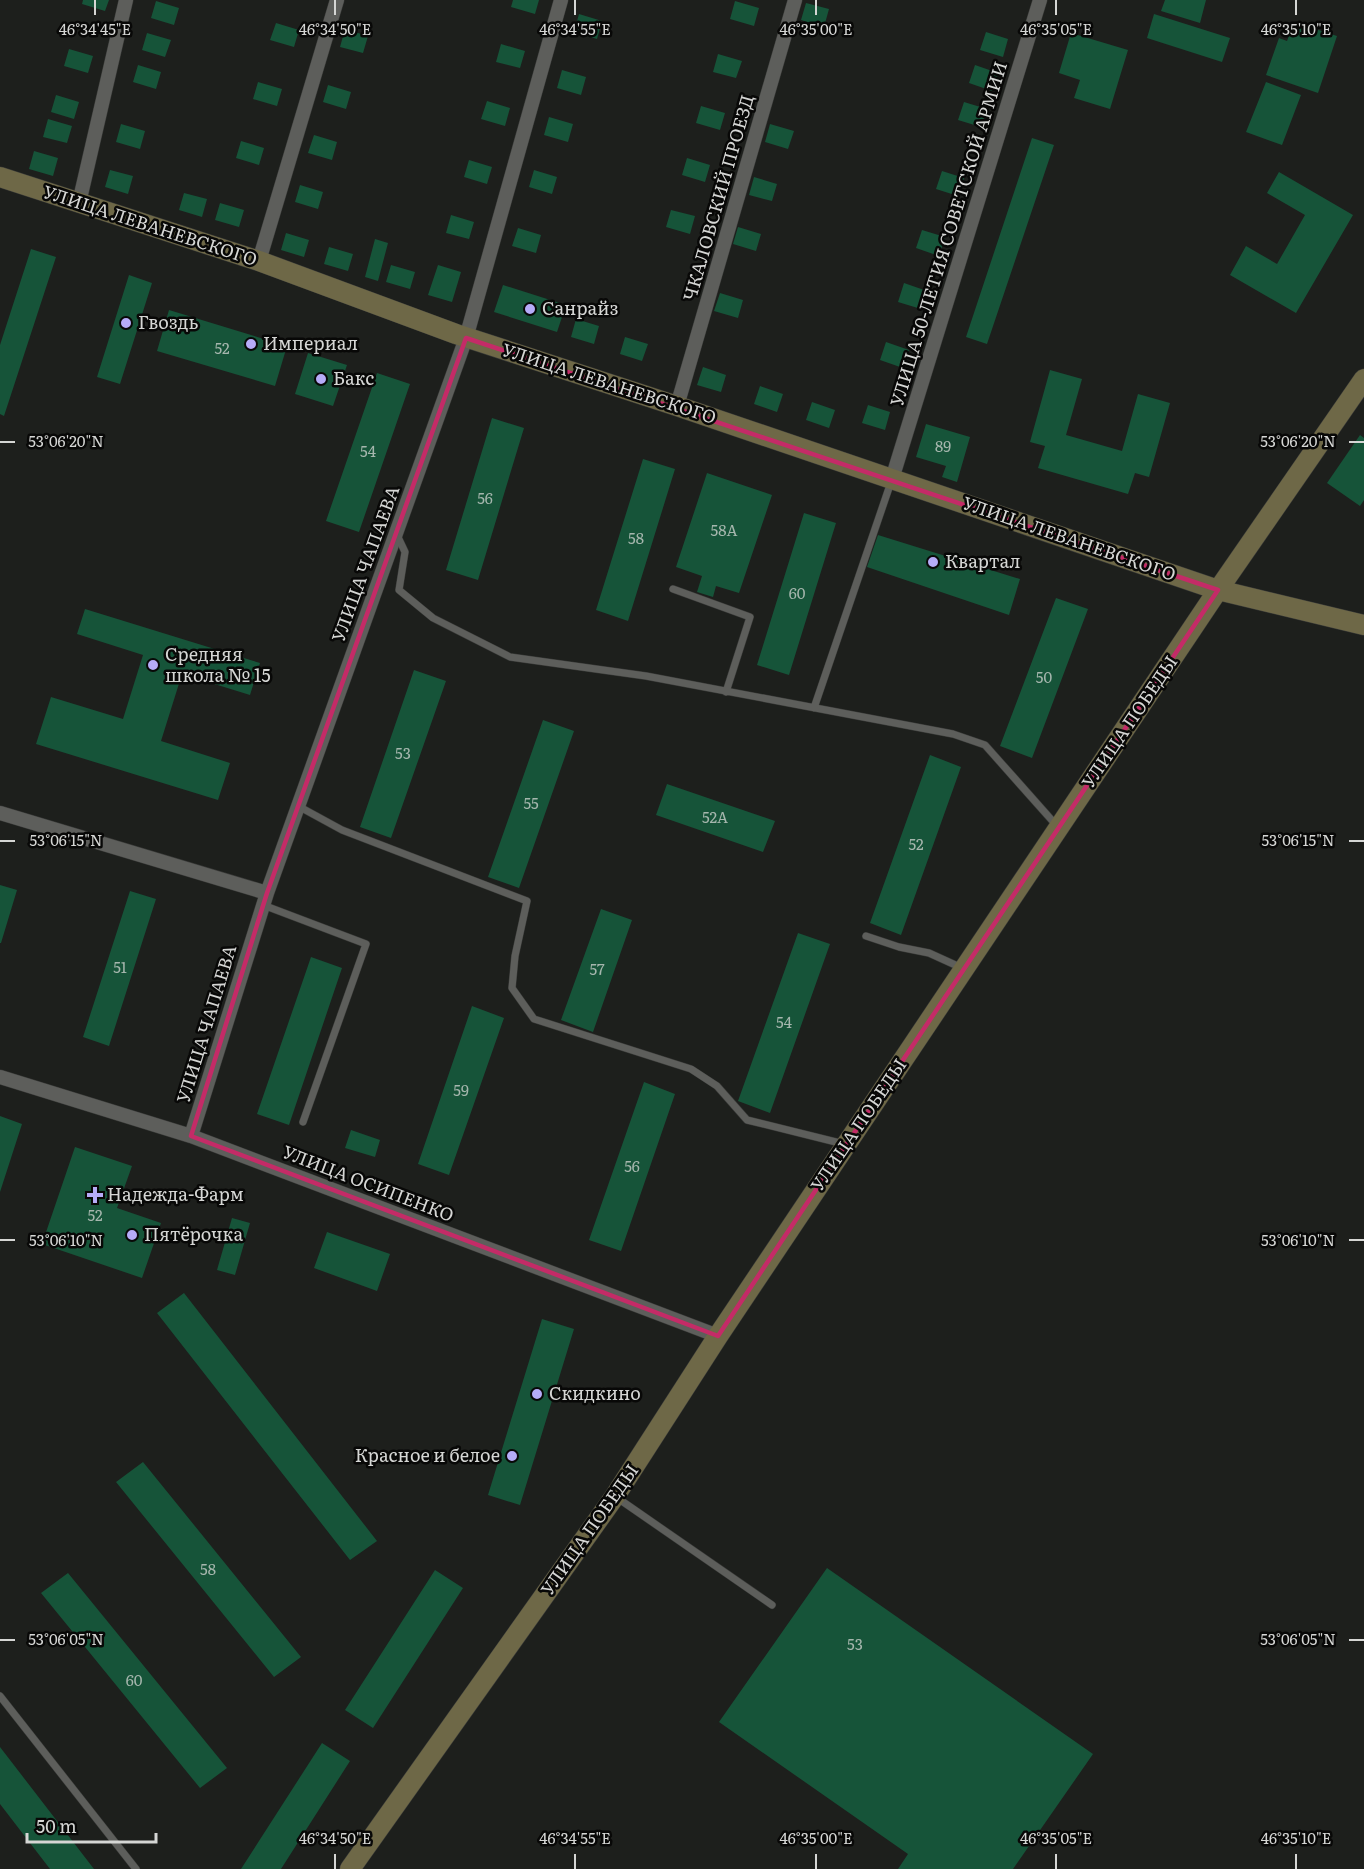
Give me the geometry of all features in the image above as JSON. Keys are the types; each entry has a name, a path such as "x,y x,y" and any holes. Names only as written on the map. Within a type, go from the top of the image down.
{"street":[{"path":"79,203 126,0"},
{"path":"259,261 337,0"},
{"name":"УЛИЦА ЧАПАЕВА","path":"191,1136 265,899 466,338 561,0"},
{"name":"ЧКАЛОВСКИЙ ПРОЕЗД","path":"677,406 795,0"},
{"name":"УЛИЦА 50-ЛЕТИЯ СОВЕТСКОЙ АРМИИ","path":"892,479 1041,0"},
{"name":"УЛИЦА ЛЕВАНЕВСКОГО","path":"0,177 259,261 466,338 677,406 1218,590 1364,625"},
{"name":"УЛИЦА ПОБЕДЫ","path":"350,1869 615,1496 718,1336 1218,590 1361,390"},
{"path":"0,813 265,899"},
{"name":"УЛИЦА ОСИПЕНКО","path":"0,1077 191,1136 718,1336"}],"lane":[{"path":"814,708 892,479"},
{"path":"396,533 405,552 399,590 433,618 510,657 645,676 953,734 985,745 1059,828"},
{"path":"673,589 750,616 726,692"},
{"path":"298,806 342,830 527,900 515,956 513,988 534,1019 691,1069 717,1086 747,1120 846,1145"},
{"path":"265,899 366,944 303,1122"},
{"path":"866,936 899,947 929,953 964,969"},
{"path":"615,1496 772,1605"},
{"path":"0,1696 136,1869"}],"highlighted area":[{"path":"466,338 1218,590 718,1336 191,1136 267,893"}],"building":[{"path":"83,0 109,0 105,11 82,4"},
{"path":"513,0 539,0 535,14 511,7"},
{"path":"1165,0 1206,0 1200,23 1161,11"},
{"path":"156,1 179,8 174,25 151,18"},
{"path":"735,1 759,8 754,26 730,19"},
{"path":"806,3 829,9 824,27 801,20"},
{"path":"579,14 602,21 597,39 574,32"},
{"path":"1154,14 1230,38 1222,62 1147,38"},
{"path":"1294,22 1337,36 1318,93 1266,75 1279,38 1287,41"},
{"path":"276,23 299,30 294,47 270,40"},
{"path":"345,29 368,36 363,53 340,47"},
{"path":"986,32 1008,39 1003,57 980,50"},
{"path":"147,33 171,40 165,57 142,50"},
{"path":"1071,33 1128,50 1110,109 1074,98 1080,80 1059,73"},
{"path":"501,44 525,51 520,68 496,62"},
{"path":"69,49 93,56 88,73 64,66"},
{"path":"718,54 742,61 736,78 713,72"},
{"path":"138,65 161,72 156,89 133,82"},
{"path":"975,65 998,73 992,91 969,83"},
{"path":"562,70 586,77 581,95 557,88"},
{"path":"258,82 282,89 277,106 253,99"},
{"path":"1266,82 1301,95 1282,145 1246,132"},
{"path":"328,85 351,92 346,109 323,102"},
{"path":"56,95 79,102 74,119 51,112"},
{"path":"487,101 510,108 505,126 481,119"},
{"path":"964,102 987,109 981,127 958,120"},
{"path":"701,106 725,113 720,130 696,123"},
{"path":"549,117 573,124 568,142 544,135"},
{"path":"48,119 72,126 67,143 43,137"},
{"path":"121,124 145,131 140,149 116,142"},
{"path":"770,124 794,131 788,149 765,142"},
{"path":"314,135 337,142 332,160 308,153"},
{"path":"1032,138 1054,145 987,344 966,337"},
{"path":"241,141 264,148 259,165 236,158"},
{"path":"34,151 58,158 53,176 29,169"},
{"path":"687,158 710,165 705,182 682,175"},
{"path":"469,160 492,167 487,184 464,177"},
{"path":"110,170 133,176 128,194 105,187"},
{"path":"534,170 557,177 552,194 529,187"},
{"path":"942,171 964,178 958,196 936,189"},
{"path":"1279,172 1353,215 1296,313 1230,275 1246,246 1277,264 1305,215 1267,193"},
{"path":"754,177 777,184 772,201 749,195"},
{"path":"300,185 323,192 318,209 295,202"},
{"path":"184,193 207,199 202,217 179,210"},
{"path":"220,203 244,210 239,227 215,220"},
{"path":"671,210 695,216 690,234 666,227"},
{"path":"451,215 474,222 469,239 446,233"},
{"path":"738,227 761,234 756,251 733,244"},
{"path":"518,228 541,235 536,253 512,246"},
{"path":"922,230 945,237 939,256 916,248"},
{"path":"286,233 309,240 304,257 281,250"},
{"path":"375,239 388,243 378,281 365,277"},
{"path":"329,247 353,254 348,271 324,264"},
{"path":"31,249 56,257 4,416 0,414 0,345"},
{"path":"391,265 415,272 410,289 386,282"},
{"path":"438,265 461,272 452,302 428,295"},
{"name":"Гвоздь","path":"129,275 152,283 120,384 97,377"},
{"path":"904,283 927,291 921,309 898,302"},
{"name":"Санрайз","path":"503,285 566,305 557,332 494,312"},
{"path":"720,293 743,300 738,318 714,311"},
{"path":"169,310 287,346 275,386 157,351"},
{"path":"576,319 599,326 594,344 571,337"},
{"path":"625,337 648,344 642,361 620,354"},
{"path":"886,342 909,350 903,368 880,360"},
{"name":"Бакс","path":"308,353 347,365 333,406 295,394"},
{"path":"703,367 726,375 721,392 697,385"},
{"path":"1050,370 1082,379 1066,435 1122,451 1138,394 1170,403 1149,477 1135,473 1128,494 1038,468 1045,446 1030,442"},
{"path":"377,373 410,384 359,532 326,521"},
{"path":"760,386 783,394 777,412 754,404"},
{"path":"812,402 835,410 829,428 806,420"},
{"path":"868,405 890,412 885,430 862,423"},
{"path":"492,418 524,428 478,580 446,570"},
{"path":"926,424 970,437 957,482 942,477 946,466 916,457"},
{"path":"1360,435 1364,438 1364,500 1360,506 1327,483"},
{"path":"643,459 675,469 628,621 596,610"},
{"path":"707,473 772,495 739,593 716,586 713,597 697,592 702,576 676,567"},
{"path":"804,513 836,523 789,675 757,665"},
{"path":"878,535 1020,579 1009,615 867,567"},
{"path":"1056,598 1088,609 1032,758 1000,746"},
{"path":"85,609 260,663 250,695 182,674 161,741 230,763 218,800 36,744 51,697 123,719 143,655 77,634"},
{"path":"414,670 446,681 391,838 360,827"},
{"path":"543,720 574,731 519,888 488,877"},
{"path":"930,755 961,767 901,935 870,923"},
{"path":"667,784 775,821 763,852 656,815"},
{"path":"0,885 17,890 1,943 0,943"},
{"path":"130,891 156,899 109,1046 83,1037"},
{"path":"601,909 632,920 593,1032 561,1020"},
{"path":"798,933 830,944 770,1113 738,1101"},
{"path":"311,957 342,968 289,1125 257,1114"},
{"path":"472,1006 504,1018 449,1175 418,1164"},
{"path":"644,1082 675,1094 621,1251 589,1240"},
{"path":"0,1116 22,1124 0,1192"},
{"path":"351,1130 380,1140 375,1157 345,1148"},
{"path":"75,1147 132,1166 117,1208 161,1223 142,1278 42,1244"},
{"path":"232,1218 250,1223 235,1275 217,1270"},
{"path":"327,1232 390,1254 377,1291 314,1268"},
{"path":"184,1293 377,1541 350,1560 157,1313"},
{"path":"542,1319 574,1329 520,1505 488,1495"},
{"path":"143,1462 301,1657 274,1677 116,1482"},
{"path":"827,1568 1093,1754 1013,1869 898,1869 908,1854 719,1722"},
{"path":"435,1570 463,1588 373,1728 345,1710"},
{"path":"68,1573 227,1768 200,1788 41,1593"},
{"path":"322,1743 350,1761 281,1869 241,1869"},
{"path":"0,1747 94,1869 50,1869 0,1804"}],"place":[{"name":"Санрайз","path":"530,309"},
{"name":"Гвоздь","path":"126,323"},
{"name":"Империал","path":"251,344"},
{"name":"Бакс","path":"321,379"},
{"name":"Квартал","path":"933,562"},
{"name":"Средняя школа № 15","path":"153,665"},
{"name":"Надежда-Фарм","path":"95,1195"},
{"name":"Пятёрочка","path":"132,1235"},
{"name":"Скидкино","path":"537,1394"},
{"name":"Красное и белое","path":"512,1456"}]}
